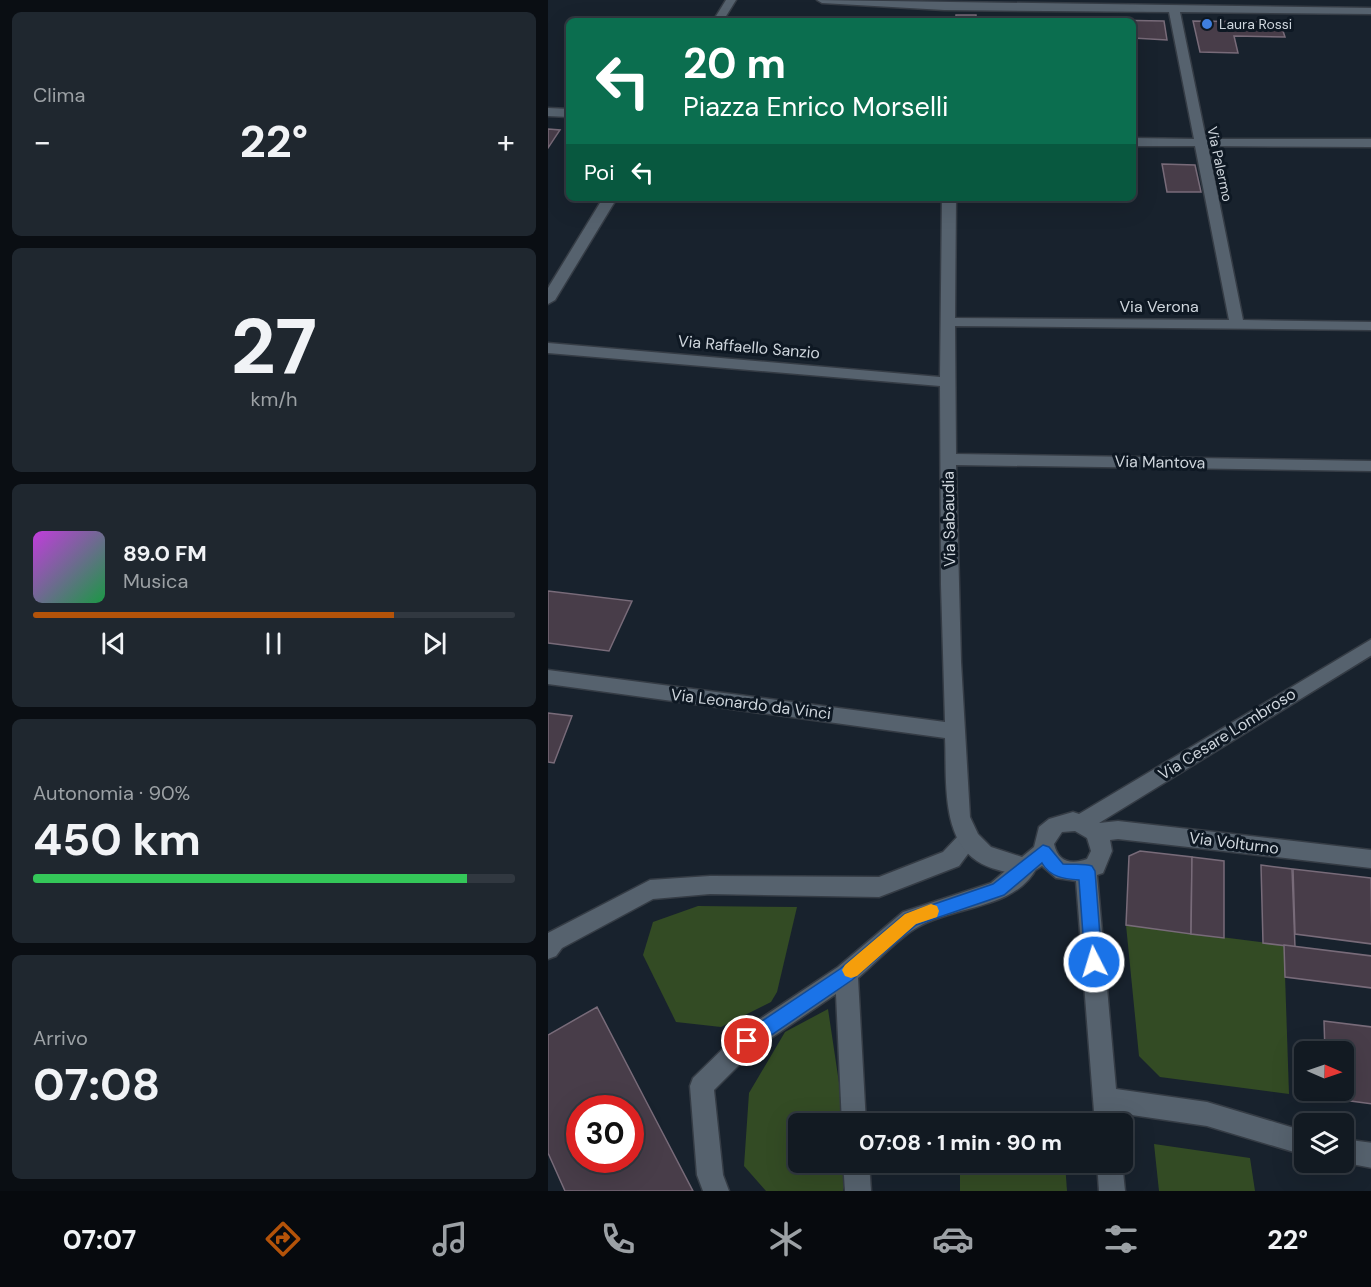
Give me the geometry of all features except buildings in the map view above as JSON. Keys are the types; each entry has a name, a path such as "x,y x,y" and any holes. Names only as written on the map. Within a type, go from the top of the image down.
{"street":[{"path":"720,18 731,0"},
{"path":"822,0 1174,9 1372,11"},
{"name":"Via Palermo","path":"1174,9 1237,325"},
{"path":"548,112 566,114"},
{"path":"1136,142 1372,143"},
{"path":"548,300 608,201"},
{"name":"Via Sabaudia","path":"949,201 947,382 950,673 960,817 968,839"},
{"name":"Via Verona","path":"947,322 1372,326"},
{"name":"Via Raffaello Sanzio","path":"548,348 947,382"},
{"name":"Via Mantova","path":"948,459 1372,466"},
{"name":"Via Cesare Lombroso","path":"1090,828 1372,646"},
{"name":"Via Leonardo da Vinci","path":"548,677 954,731"},
{"path":"1064,822 1090,828 1102,841 1100,859 1086,871 1078,873 1052,866 1043,852 1043,844 1050,830 1064,822"},
{"name":"Via Volturno","path":"1090,828 1372,859"},
{"path":"548,949 554,941 650,890 710,885 880,887 951,859 968,839 984,856 1026,867"},
{"path":"716,1191 710,1175 702,1086 747,1041 846,974 911,919 998,890 1043,852"},
{"path":"1086,871 1105,1113"},
{"path":"846,974 853,1113"},
{"path":"1104,1099 1207,1114 1294,1140"},
{"path":"1354,1153 1372,1156"},
{"path":"857,1173 858,1191"},
{"path":"1111,1173 1112,1191"}],"green space":[{"path":"698,906 797,907 777,992 771,1002 721,1027 676,1022 643,955 653,922"},
{"path":"1126,925 1284,945 1289,1094 1160,1077 1139,1056"},
{"path":"828,1009 844,1113 788,1113 788,1173 848,1173 843,1191 766,1191 744,1166 749,1093 785,1032"},
{"path":"1154,1144 1250,1158 1255,1191 1159,1191"},
{"path":"960,1173 1066,1173 1067,1191 960,1191"}],"slow traffic":[{"path":"851,970 911,919 931,911"}],"place":[{"name":"Laura Rossi","path":"1207,24"}],"route":[{"path":"747,1041 846,974 911,919 998,890 1043,852 1052,866 1060,870 1069,873 1086,871 1094,962"}]}
